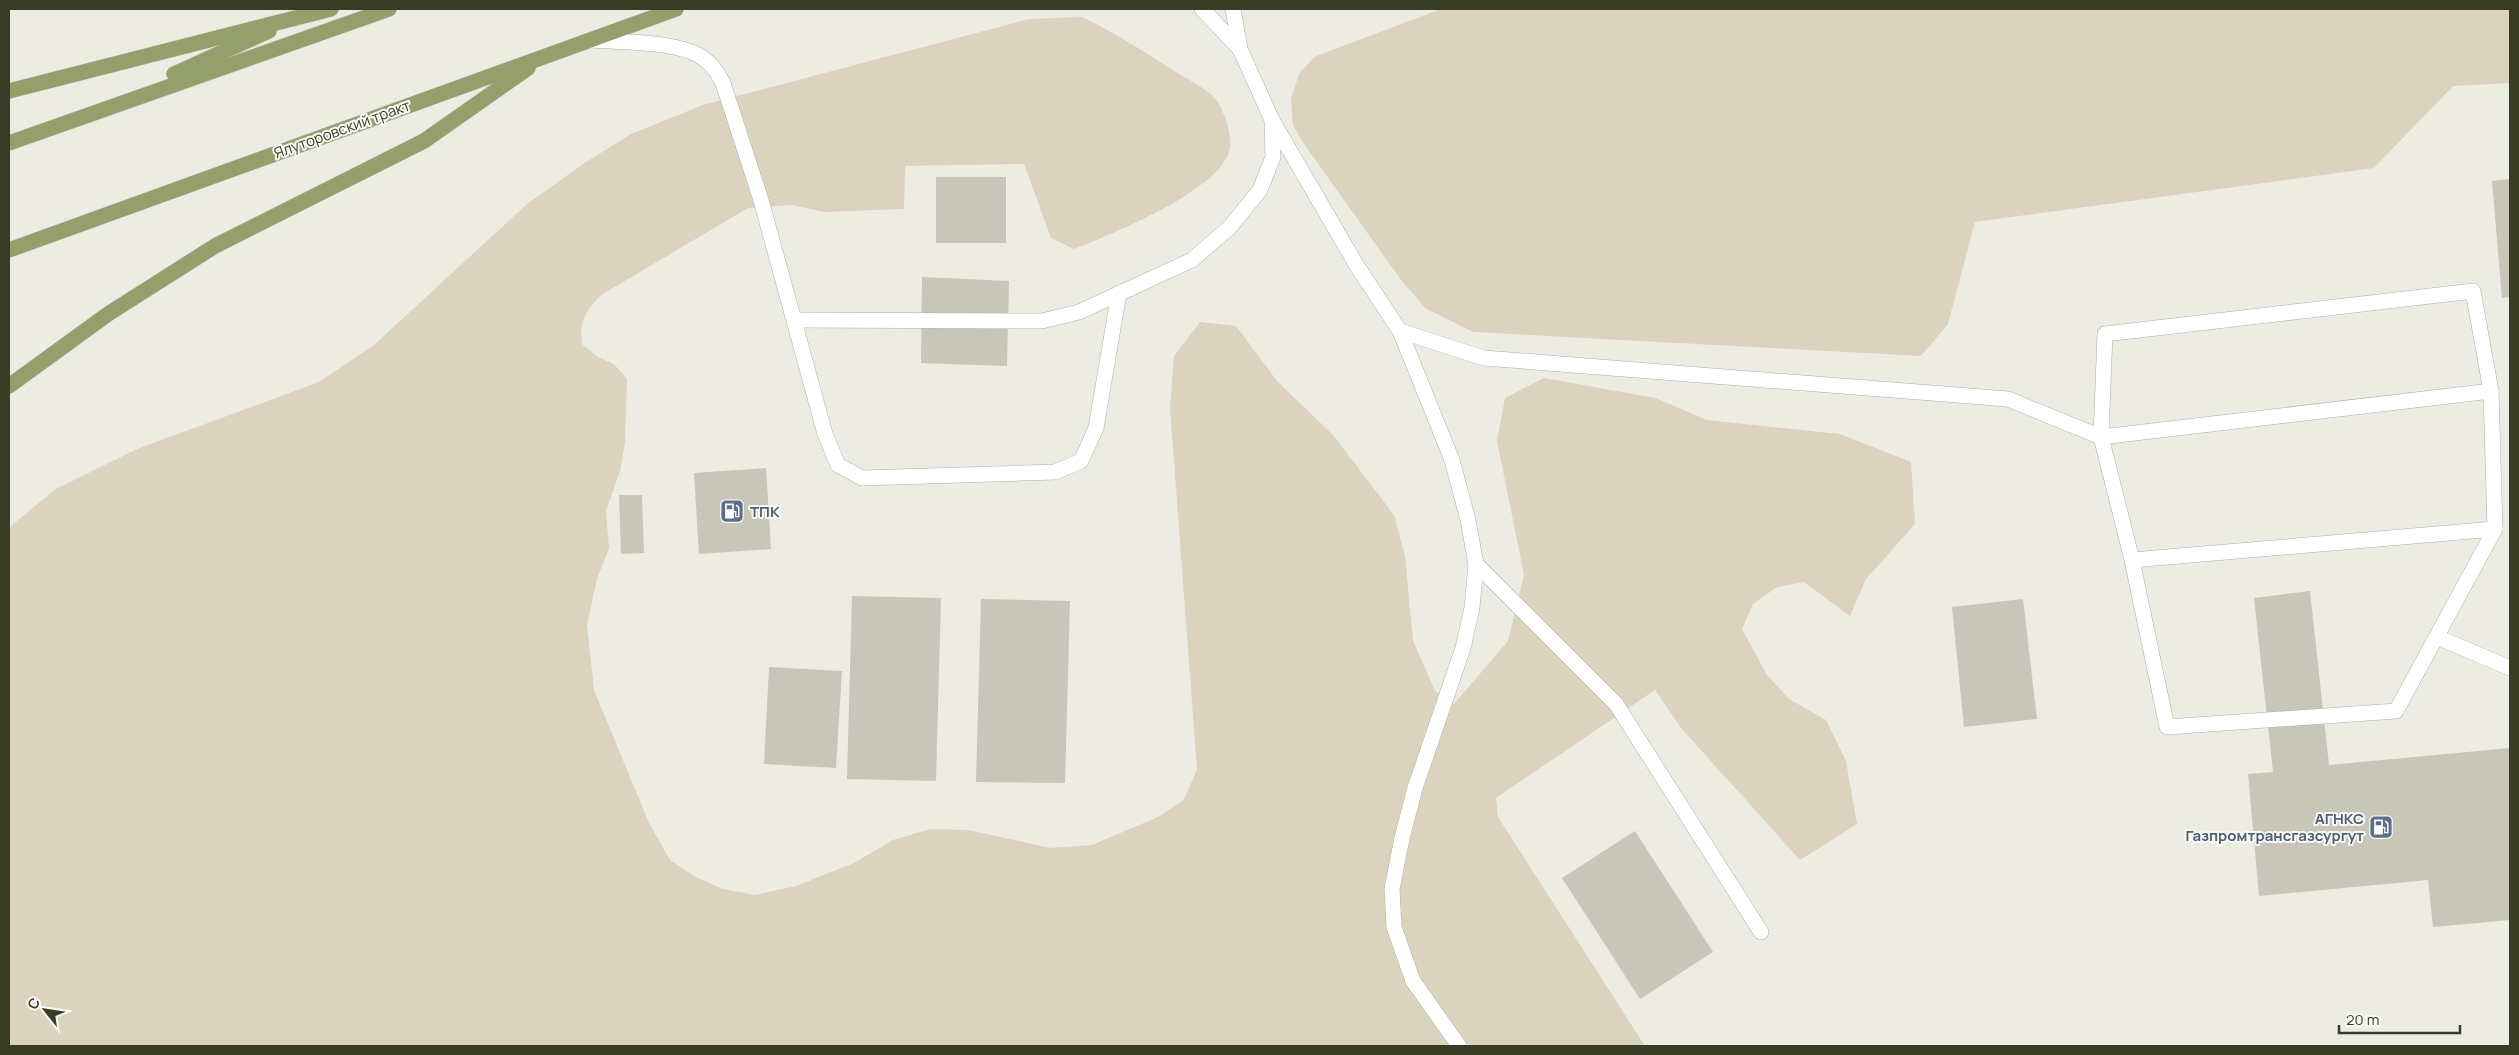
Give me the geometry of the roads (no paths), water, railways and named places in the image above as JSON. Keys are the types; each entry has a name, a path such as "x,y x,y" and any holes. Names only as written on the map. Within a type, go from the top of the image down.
{"main road":[{"path":"9,91 311,12 331,9"},
{"path":"9,143 80,116 389,9"},
{"name":"Ялуторовский тракт","path":"9,250 676,9"},
{"path":"80,116 311,12"},
{"path":"9,386 108,314 215,246 424,141 544,57"}],"street":[{"path":"1202,9 1240,49"},
{"path":"1233,9 1240,49 1272,120 1357,266 1400,331 1452,460 1468,520 1476,564 1472,608 1463,648 1415,788 1402,838 1392,889 1394,927 1413,981 1459,1046"},
{"path":"592,40 677,47 704,58 723,83 761,200 825,434 838,465 862,478 1055,472 1081,461 1096,428 1119,293"},
{"path":"795,320 1042,321 1079,312 1192,260 1230,227 1260,190 1273,157 1272,120"},
{"path":"2473,291 2492,391 2495,529 2396,711 2167,727 2132,560 2101,437 2104,334 2473,291"},
{"path":"1400,331 1484,358 2008,399 2101,437 2492,391"},
{"path":"2132,560 2495,529"},
{"path":"1476,564 1616,704 1761,932"},
{"path":"2437,637 2510,668"}],"place":[{"name":"ТПК","path":"732,511"},
{"name":"АГНКС Газпромтрансгазсургут","path":"2381,827"}]}
